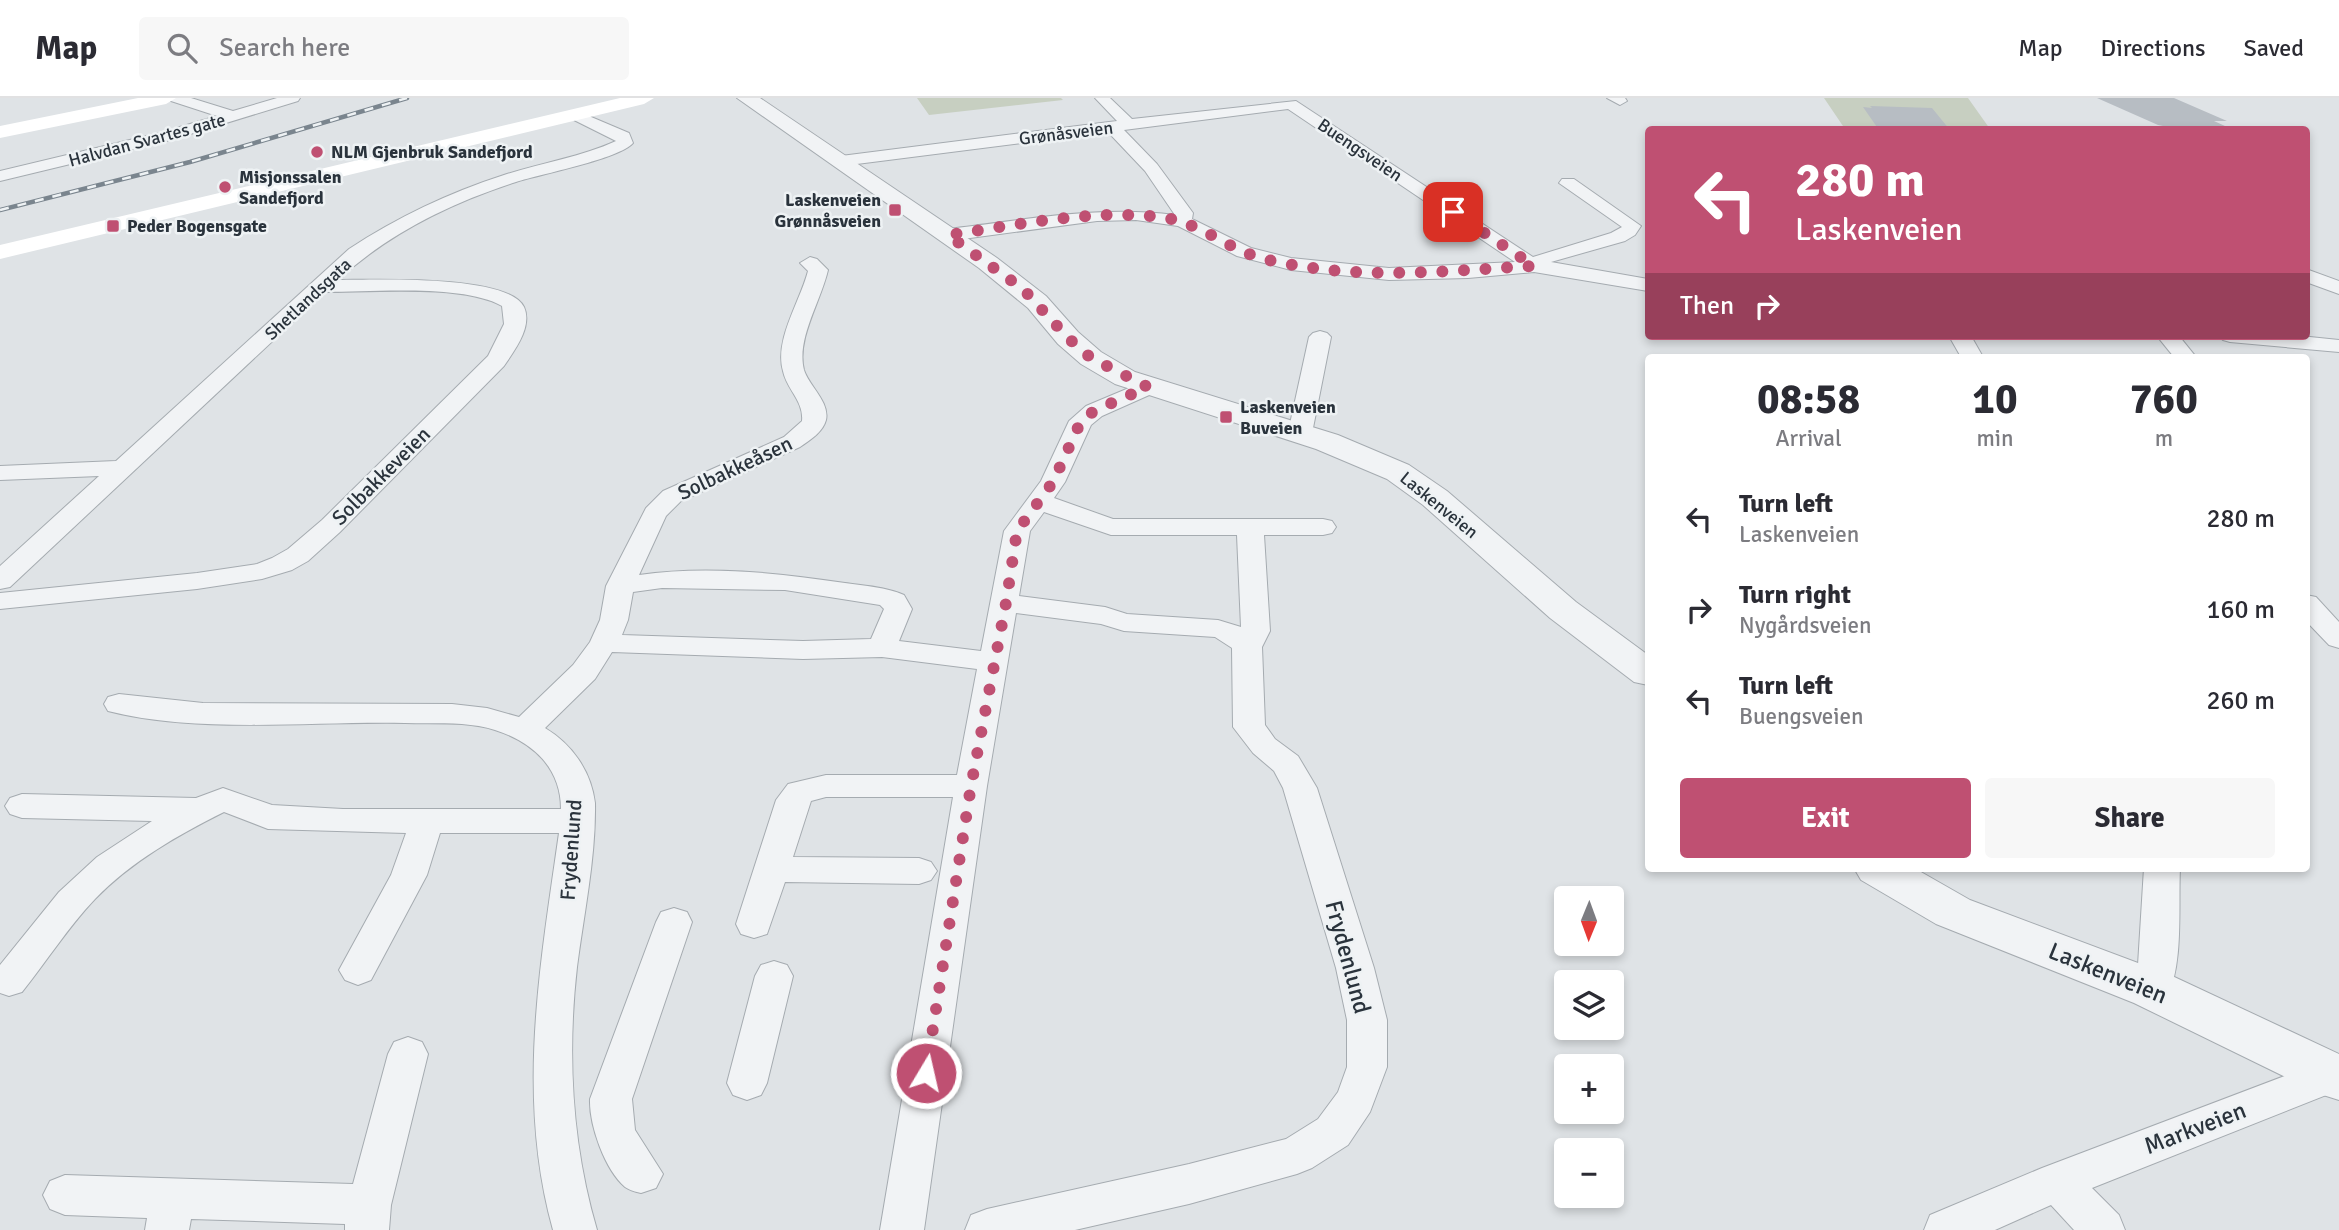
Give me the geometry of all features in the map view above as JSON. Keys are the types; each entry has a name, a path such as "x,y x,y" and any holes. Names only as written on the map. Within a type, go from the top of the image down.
{"main road":[{"path":"0,252 645,98"},
{"path":"0,132 151,99"}],"street":[{"path":"176,98 234,117"},
{"name":"Halvdan Svartes gate","path":"0,176 104,153 293,98"},
{"name":"Laskenveien","path":"747,98 1023,289 1068,338 1091,358 1148,387 1300,433 1355,452 1398,472 1435,498 1563,610 1645,671"},
{"path":"1102,98 1135,147 1160,176 1184,213 1182,221"},
{"name":"Grønåsveien","path":"841,161 1292,104"},
{"name":"Buengsveien","path":"1292,104 1534,266"},
{"name":"Shetlandsgata","path":"0,581 376,239 444,203 507,178 608,151 625,143 623,136 577,116"},
{"path":"1534,266 1541,259 1618,237 1632,226 1568,183"},
{"path":"948,235 1118,215 1182,221 1244,252 1291,264 1389,274 1468,272 1534,266 1645,284"},
{"name":"Solbakkeåsen","path":"524,729 584,672 604,643 614,620 620,586 655,513 672,496 807,434 813,424 814,403 800,386 792,369 792,356 818,270 810,263"},
{"path":"2310,277 2339,288"},
{"name":"Solbakkeveien","path":"0,601 197,581 262,571 282,565 298,555 331,526 478,379 506,348 513,332 515,310 510,301 489,292 322,286"},
{"path":"1300,433 1320,337"},
{"path":"2171,340 2183,354"},
{"path":"2274,340 2339,346"},
{"path":"902,1230 971,786 1017,531 1053,482 1081,421 1094,411 1148,387"},
{"path":"0,473 125,468"},
{"path":"1038,500 1071,515 1111,527 1323,527"},
{"name":"Frydenlund","path":"987,1230 1189,1184 1297,1154 1333,1132 1355,1100 1367,1067 1367,1020 1355,968 1300,788 1287,764 1264,746 1249,727 1247,645 1254,638 1256,631 1250,529"},
{"path":"620,586 662,580 785,582 887,598 894,601 898,609 882,648"},
{"path":"1006,603 1105,616 1124,622 1219,629 1233,634 1247,645"},
{"path":"2310,607 2339,639"},
{"path":"604,643 803,650 882,648 993,662"},
{"name":"Frydenlund","path":"119,705 155,712 208,715 447,714 489,719 524,729 543,739 565,764 576,785 578,821 556,982 553,1071 557,1154 567,1207 575,1230"},
{"path":"754,924 793,800 800,792 826,786 971,786"},
{"path":"9,981 73,901 95,878 171,825 223,799 268,817 426,823 578,821"},
{"path":"22,806 200,810"},
{"path":"358,970 409,875 426,823"},
{"path":"771,869 919,871"},
{"name":"Laskenveien","path":"1884,872 1953,912 2152,989 2335,1076"},
{"path":"2152,989 2157,965 2162,872"},
{"path":"641,1174 621,1147 609,1113 611,1099 674,922"},
{"path":"747,1083 774,976"},
{"path":"65,1195 169,1214 368,1218 408,1054"},
{"name":"Markveien","path":"1946,1230 2057,1182 2335,1076"},
{"path":"2057,1182 2103,1230"}],"shaded area":[{"path":"917,98 1061,98 1063,100 929,115"},
{"path":"1824,98 1968,98 1988,126 1843,126"}],"building":[{"path":"2097,98 2174,98 2227,121 2214,121 2225,126 2158,125"},
{"path":"1870,106 1932,108 1947,126 1876,126 1863,107 1872,108"}],"railway":[{"path":"0,210 190,162 407,98"}],"place":[{"name":"NLM Gjenbruk Sandefjord","path":"317,152"},
{"name":"Misjonssalen Sandefjord","path":"225,187"},
{"name":"Laskenveien Grønnåsveien","path":"895,210"},
{"name":"Peder Bogensgate","path":"113,226"},
{"name":"Laskenveien Buveien","path":"1226,417"}],"route":[{"path":"926,1073 971,786 1017,531 1053,482 1081,421 1094,411 1148,387 1106,368 1091,358 1068,338 1023,289 948,235 1097,216 1136,215 1182,221 1206,231 1229,246 1265,260 1309,267 1360,273 1424,274 1534,266 1453,212"}]}
